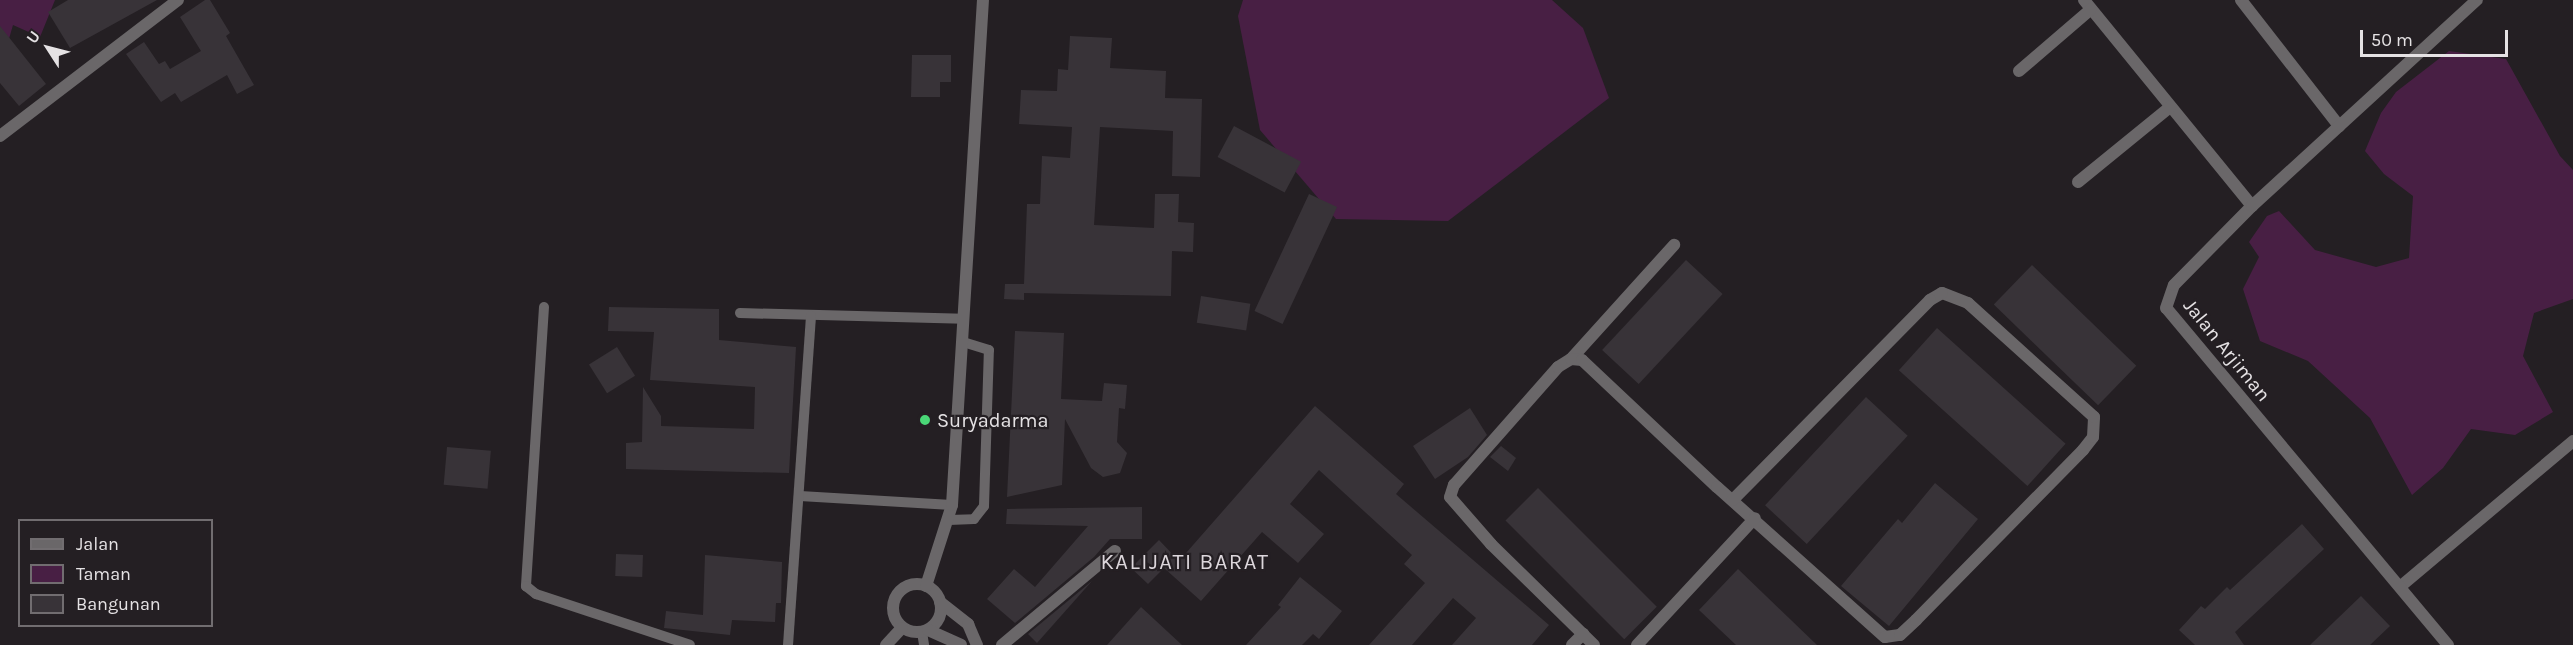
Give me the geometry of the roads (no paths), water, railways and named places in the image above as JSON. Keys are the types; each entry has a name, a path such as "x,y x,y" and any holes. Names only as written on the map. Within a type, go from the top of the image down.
{"street":[{"path":"0,136 178,0"},
{"path":"926,586 952,505 983,0"},
{"path":"2241,0 2339,126"},
{"name":"Jalan Arjiman","path":"2448,645 2401,586 2166,308 2174,285 2252,206 2477,0"},
{"path":"2019,71 2087,5 2252,206"},
{"path":"2078,182 2170,107"},
{"path":"1594,645 1491,544 1450,497 1460,478 1558,367 1571,359 1674,245"},
{"path":"1571,359 1582,360 1733,500 1755,518 1873,629 1886,637 1900,635 2083,450 2093,437 2094,417 1968,303 1942,293 1929,300 1733,500"},
{"path":"2401,586 2573,441"},
{"path":"1637,645 1755,518"},
{"path":"1002,645 1115,551"},
{"path":"902,628 893,613 896,596 909,585 926,586 940,602 968,624 977,645"},
{"path":"925,631 938,621 940,602"},
{"path":"902,628 925,631 961,645"},
{"path":"886,645 902,628"},
{"path":"1572,645 1583,634"}],"lane":[{"path":"544,306 526,586 536,594 690,645"},
{"path":"740,314 963,319"},
{"path":"788,645 800,496 810,316"},
{"path":"949,520 974,519 984,506 989,350 962,342"},
{"path":"800,496 952,505"},
{"path":"924,645 925,631"}],"place":[{"name":"Suryadarma","path":"925,420"}],"district":[{"name":"KALIJATI BARAT","path":"1185,563"}]}
